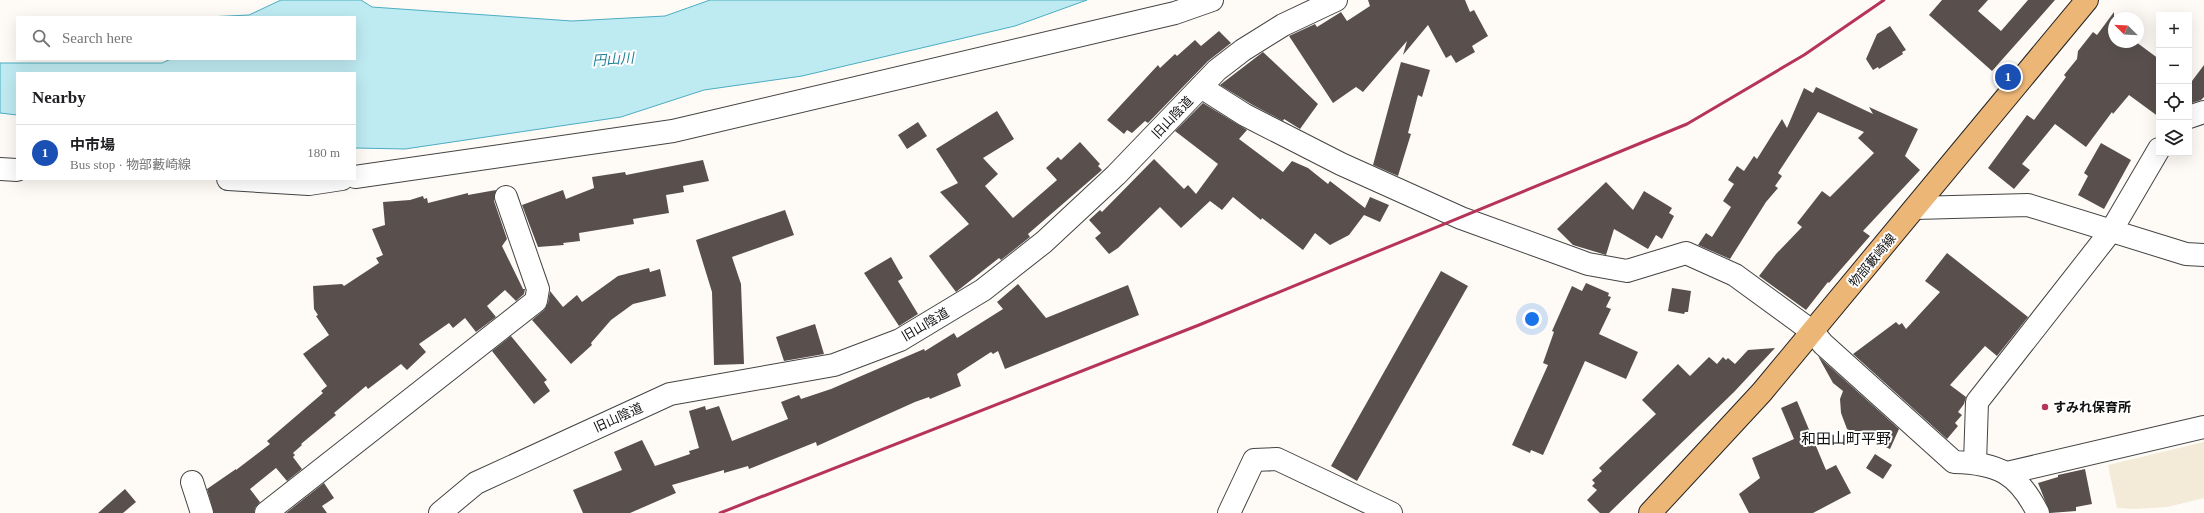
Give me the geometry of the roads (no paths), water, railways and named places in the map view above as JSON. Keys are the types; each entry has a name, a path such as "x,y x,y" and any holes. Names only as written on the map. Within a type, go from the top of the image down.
{"main road":[{"name":"物部藪崎線","path":"1650,513 1731,427 1813,332 2087,0"}],"street":[{"path":"356,177 673,131 1175,13 1212,0"},
{"name":"旧山陰道","path":"440,513 476,483 670,394 834,365 900,340 983,290 1044,242 1116,175 1201,87 1243,50 1283,25 1336,0"},
{"path":"1201,87 1245,115 1341,164 1461,218 1588,264 1627,271 1686,253 1735,275 1813,332 1823,344 1954,462 1975,463 2007,473 2028,492 2038,513"},
{"path":"2192,116 2204,112"},
{"path":"1975,463 1977,402 2111,231 2156,154"},
{"path":"0,169 16,170"},
{"path":"244,180 309,184 335,180"},
{"path":"266,513 536,301 538,289 506,197"},
{"path":"1915,208 2028,206 2186,254 2204,255"},
{"path":"2007,473 2204,427"},
{"path":"1230,513 1254,460 1277,459 1391,513"},
{"path":"192,482 202,513"}],"water":[{"name":"円山川","path":"281,0 361,0 372,7 572,21 665,16 710,0 1087,0 1015,26 802,76 704,90 621,117 405,149 356,148 356,72 16,72 16,115 0,113 0,63 162,63 169,60 356,60 356,16 228,16 249,15"}],"railway":[{"path":"720,513 1199,325 1687,124 1804,55 1884,0"}],"place":[{"name":"中市場","path":"2008,77"},
{"name":"すみれ保育所","path":"2045,407"}],"district":[{"name":"和田山町平野","path":"1846,439"}]}
